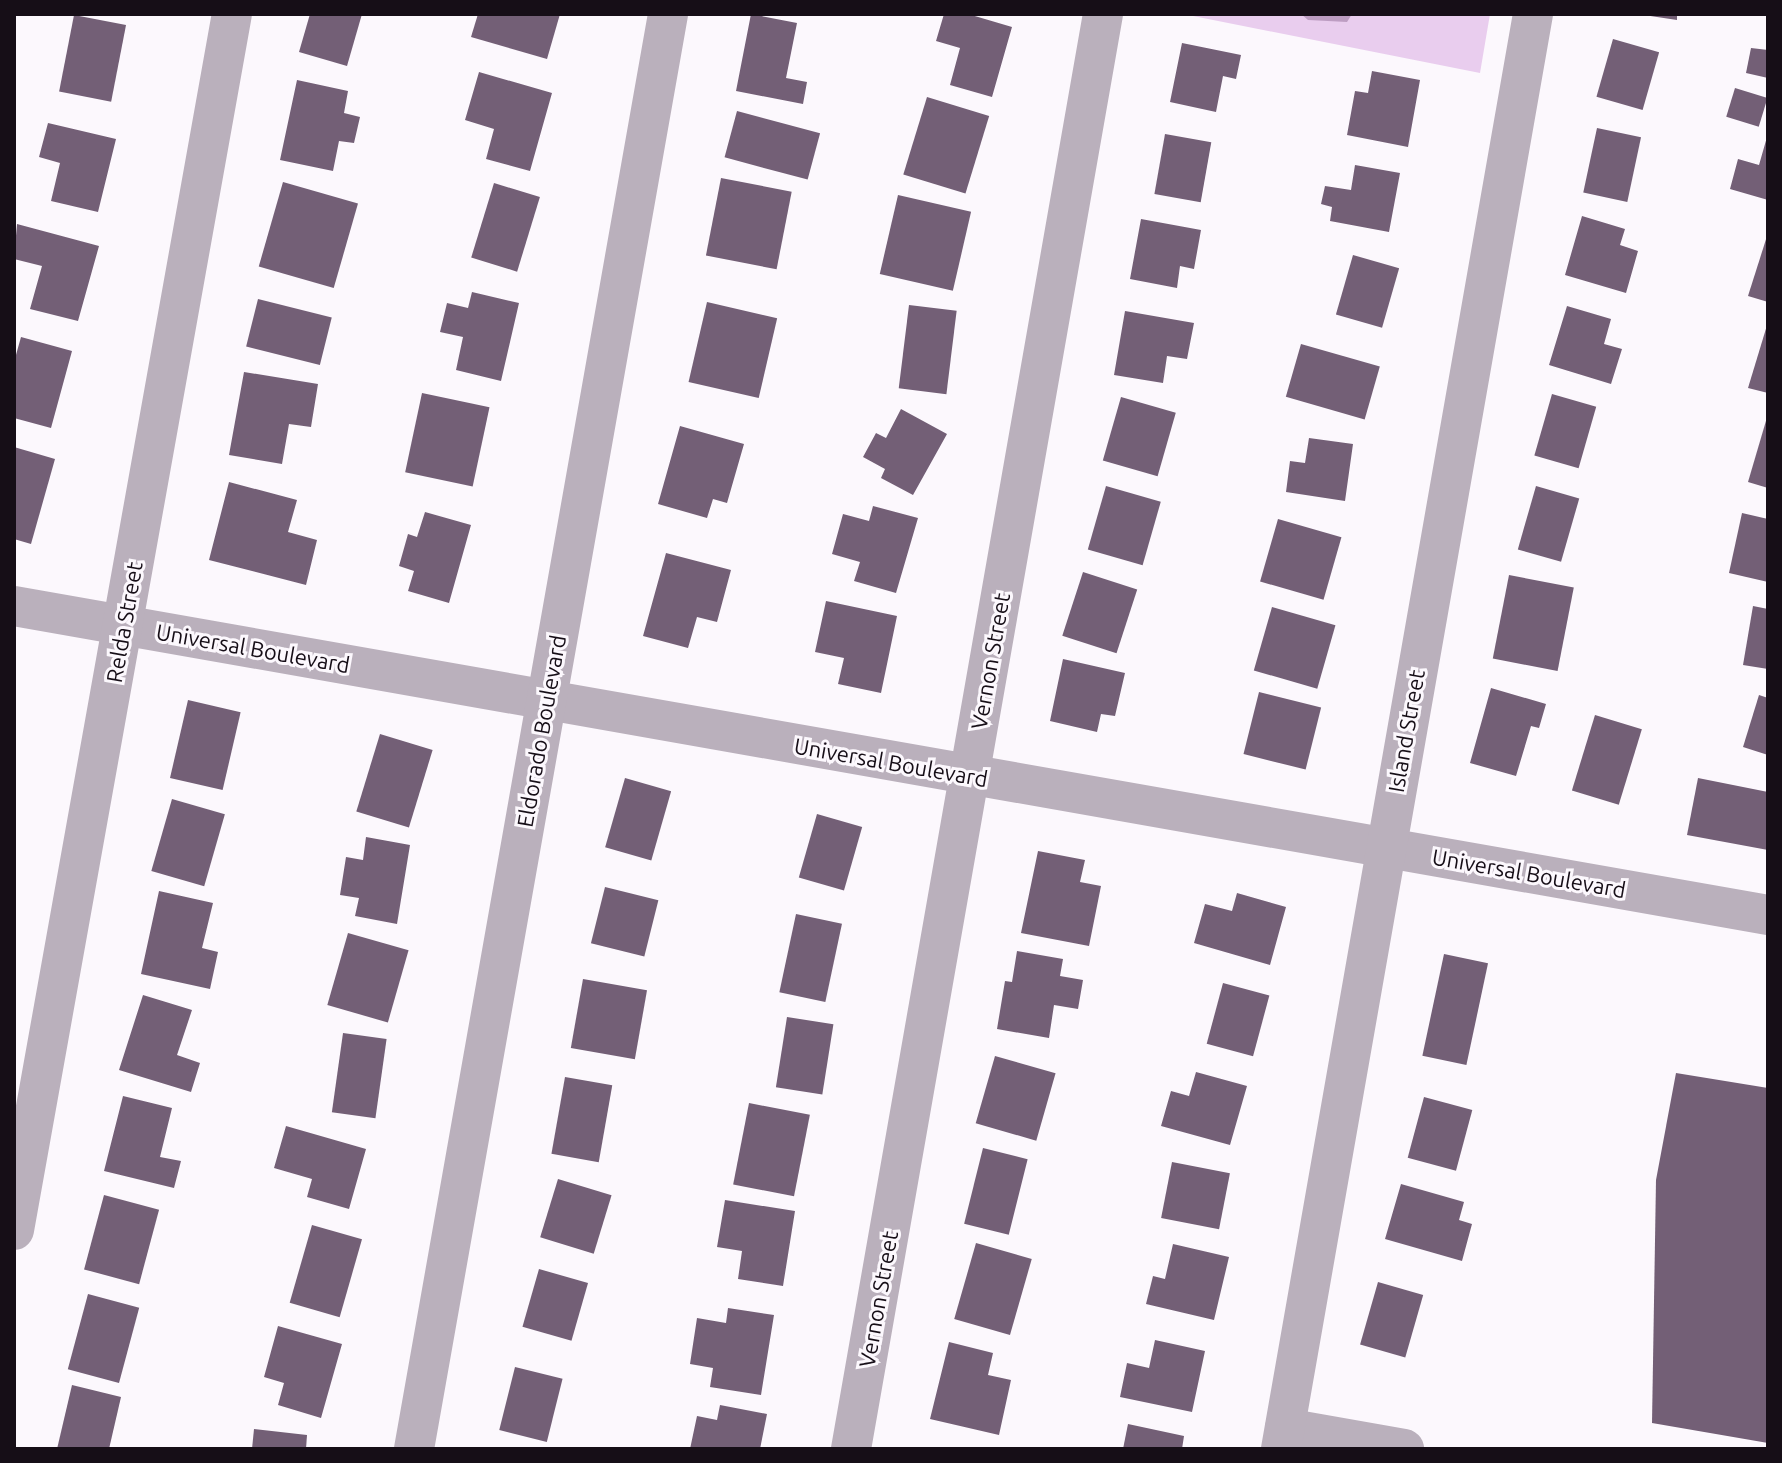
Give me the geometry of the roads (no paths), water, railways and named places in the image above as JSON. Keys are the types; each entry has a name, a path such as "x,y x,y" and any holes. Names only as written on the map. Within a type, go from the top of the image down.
{"street":[{"name":"Relda Street","path":"14,1230 232,14"},
{"name":"Eldorado Boulevard","path":"414,1449 668,14"},
{"name":"Vernon Street","path":"851,1449 1103,14"},
{"name":"Island Street","path":"1283,1438 1533,14"},
{"name":"Universal Boulevard","path":"14,606 1768,915"},
{"path":"1283,1438 1404,1449"}]}
